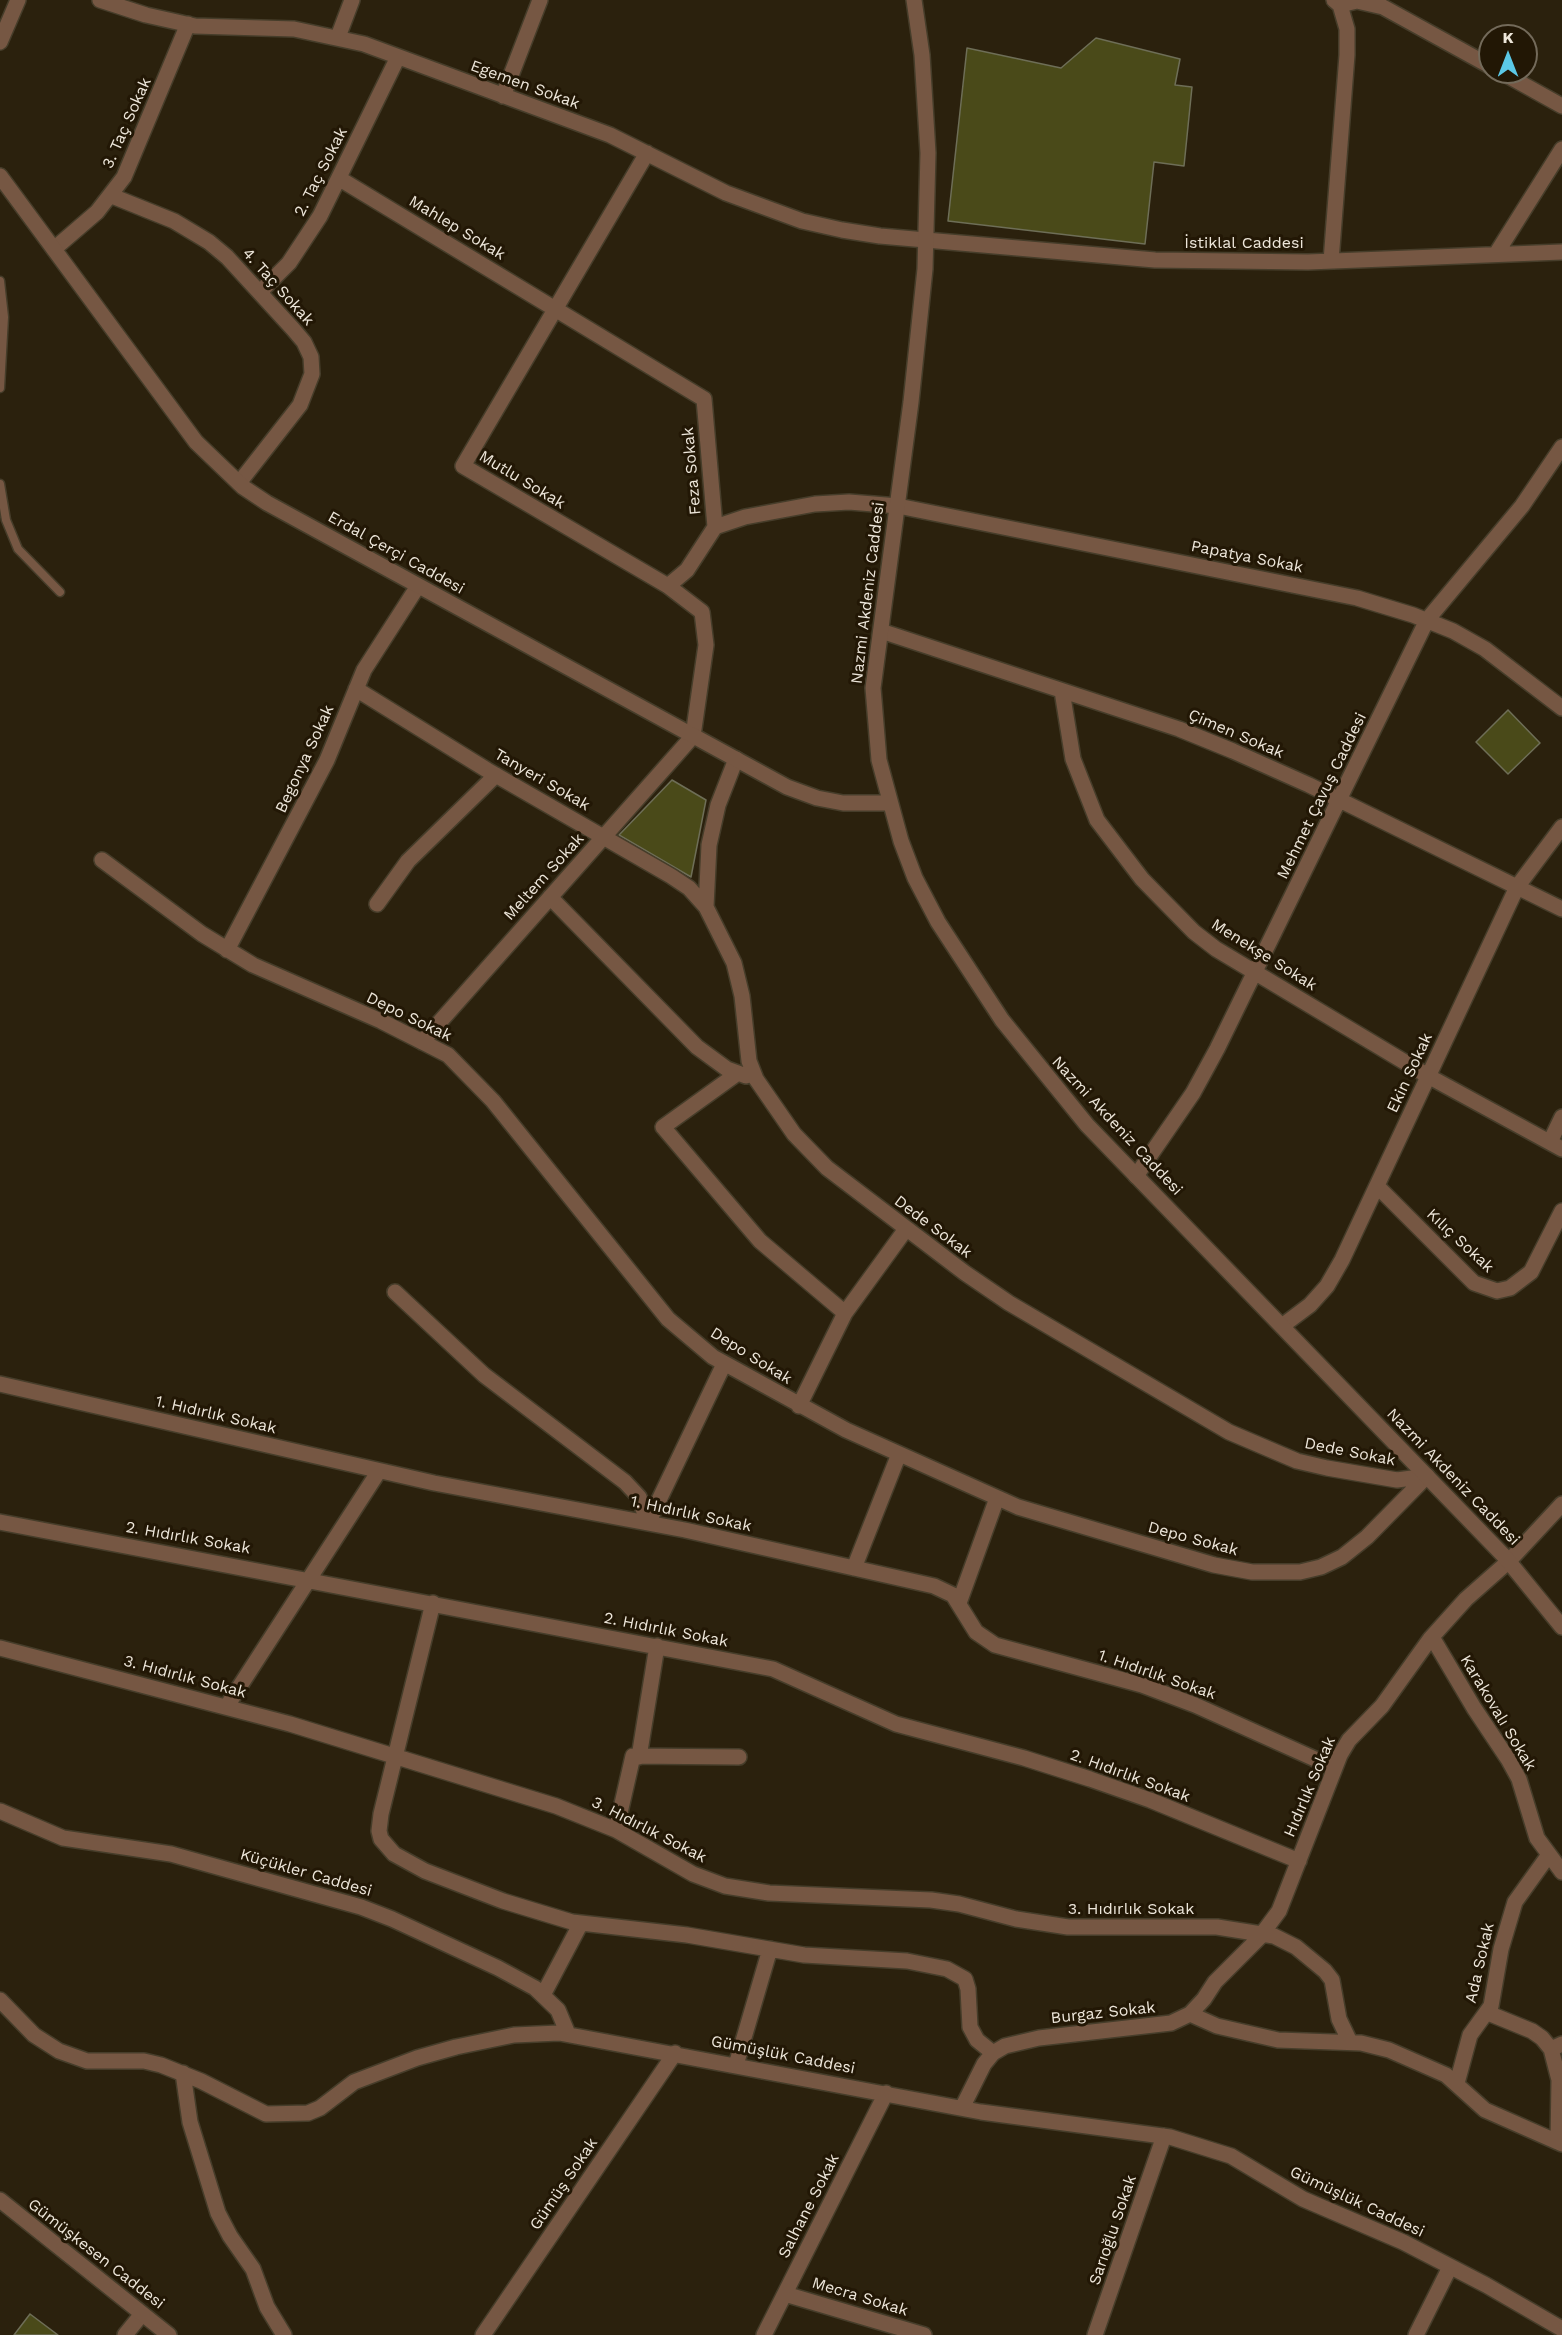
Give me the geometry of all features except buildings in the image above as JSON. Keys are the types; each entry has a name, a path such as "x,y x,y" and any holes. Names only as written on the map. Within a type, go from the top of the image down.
{"street":[{"path":"0,42 3,26 18,0"},
{"name":"Egemen Sokak","path":"100,0 188,24 220,28 294,29 338,37 610,135 701,182 802,220 880,236 927,238"},
{"path":"338,37 352,0"},
{"path":"503,96 540,0"},
{"name":"Nazmi Akdeniz Caddesi","path":"914,0 922,55 928,153 927,238 911,402 873,688 874,723 890,803 915,878 938,922 965,965 1031,1059 1087,1125 1509,1561 1562,1627"},
{"path":"1331,261 1347,55 1347,29 1337,3 1358,1 1383,7 1478,59"},
{"name":"3. Taç Sokak","path":"54,249 111,196 137,149 188,24"},
{"name":"2. Taç Sokak","path":"260,292 305,243 340,178 398,57"},
{"path":"1523,84 1562,106"},
{"path":"1496,254 1562,149"},
{"name":"Mutlu Sokak","path":"647,153 463,466 668,586 702,612 706,645 693,736"},
{"name":"Erdal Çerçi Caddesi","path":"0,176 195,442 239,483 267,503 787,788 817,798 843,803 890,803"},
{"name":"Mahlep Sokak","path":"340,178 555,309"},
{"name":"4. Taç Sokak","path":"111,196 192,230 227,257 304,342 310,357 312,374 300,405 239,483"},
{"name":"İstiklal Caddesi","path":"927,238 1155,260 1331,261 1562,252"},
{"name":"Feza Sokak","path":"555,309 704,399 715,527 754,515 815,504 849,502 898,506"},
{"name":"Mehmet Çavuş Caddesi","path":"1136,1176 1193,1093 1255,972 1427,620 1522,506 1562,447"},
{"name":"Papatya Sokak","path":"898,506 1358,598 1427,620 1485,649 1562,708"},
{"path":"668,586 687,570 715,527"},
{"name":"Begonya Sokak","path":"227,950 305,805 377,645 418,586"},
{"name":"Çimen Sokak","path":"881,631 1179,729 1340,800 1562,909"},
{"name":"Tanyeri Sokak","path":"356,689 496,775 671,876 689,888 706,906"},
{"name":"Menekşe Sokak","path":"1062,691 1073,759 1096,820 1142,879 1178,917 1216,949 1428,1076 1556,1145"},
{"name":"Meltem Sokak","path":"422,1042 693,736"},
{"path":"706,906 709,845 718,805 736,759"},
{"path":"377,904 408,861 496,775"},
{"name":"Ekin Sokak","path":"1282,1326 1310,1305 1327,1286 1377,1186 1517,887 1562,827"},
{"name":"Depo Sokak","path":"102,860 227,950 282,979 448,1055 467,1072 668,1318 724,1364 799,1406 899,1454 997,1498 1063,1522 1233,1570 1300,1572 1321,1567 1342,1557 1367,1537 1427,1476"},
{"path":"550,897 697,1047 712,1060 756,1079"},
{"name":"Dede Sokak","path":"706,906 720,929 734,963 742,996 749,1061 756,1079 794,1134 827,1168 906,1229 1009,1303 1247,1440 1297,1461 1358,1474 1397,1480 1427,1476"},
{"path":"738,1073 663,1127 760,1241 845,1313"},
{"path":"1556,1145 1562,1117"},
{"name":"Kılıç Sokak","path":"1377,1186 1474,1283 1497,1291 1516,1285 1531,1272 1562,1211"},
{"path":"799,1406 845,1313 906,1229"},
{"path":"395,1292 477,1370 625,1482 639,1497 648,1523"},
{"path":"648,1523 724,1364"},
{"name":"1. Hıdırlık Sokak","path":"0,1384 379,1471 648,1523 934,1586 953,1595 976,1632 995,1645 1142,1685 1195,1705 1335,1768"},
{"path":"854,1568 899,1454"},
{"path":"227,1706 379,1471"},
{"path":"959,1603 997,1498"},
{"name":"Hıdırlık Sokak","path":"1190,2014 1215,1982 1263,1933 1279,1911 1335,1768 1349,1740 1382,1706 1432,1637 1466,1599 1509,1561 1560,1510"},
{"name":"2. Hıdırlık Sokak","path":"0,1522 310,1579 773,1669 896,1724 1024,1758 1090,1779 1150,1800 1299,1861"},
{"path":"433,1603 379,1831 386,1848 425,1870 503,1901 581,1923 687,1935 834,1958 908,1961 956,1972 967,1983 970,2027 977,2040 993,2053"},
{"name":"Karakovalı Sokak","path":"1432,1637 1513,1769 1531,1822 1548,1856 1562,1872"},
{"path":"639,1757 657,1646"},
{"name":"3. Hıdırlık Sokak","path":"0,1648 227,1706 556,1806 616,1830 693,1874 724,1886 769,1893 931,1900 959,1904 1016,1920 1068,1928 1217,1928 1263,1933"},
{"path":"616,1830 633,1756 739,1757"},
{"name":"Küçükler Caddesi","path":"0,1811 63,1838 171,1854 361,1907 498,1968 543,1995 558,2010 568,2034"},
{"name":"Ada Sokak","path":"1457,2083 1466,2044 1488,2013 1496,1987 1501,1949 1515,1902 1548,1856"},
{"path":"543,1995 581,1923"},
{"path":"1263,1933 1286,1941 1325,1971 1332,1980 1339,2019 1350,2042"},
{"path":"736,2065 770,1949"},
{"name":"Gümüşlük Caddesi","path":"0,2000 45,2044 73,2057 87,2061 144,2061 183,2073 266,2114 296,2115 320,2108 354,2082 417,2058 514,2035 568,2034 962,2108 1164,2136 1205,2145 1231,2156 1303,2199 1377,2230 1450,2267 1562,2329"},
{"path":"1190,2014 1217,2026 1278,2040 1350,2042 1389,2050 1446,2075 1485,2110 1560,2143 1556,2046 1542,2037 1488,2013"},
{"name":"Burgaz Sokak","path":"962,2108 974,2079 993,2053 1019,2041 1143,2028 1172,2023 1190,2014"},
{"path":"0,2020 8,2018 19,2021"},
{"name":"Gümüş Sokak","path":"483,2335 675,2053"},
{"path":"183,2073 190,2122 218,2213 230,2236 253,2269 267,2307 284,2335"},
{"name":"Salhane Sokak","path":"764,2335 886,2093"},
{"name":"Sarıoğlu Sokak","path":"1095,2335 1164,2136"},
{"name":"Gümüşkesen Caddesi","path":"0,2200 169,2335"},
{"path":"1416,2335 1450,2267"},
{"name":"Mecra Sokak","path":"785,2294 923,2335"},
{"path":"125,2335 142,2314"}],"lane":[{"path":"0,281 4,317 0,387"},
{"path":"0,484 6,520 18,549 60,592"}]}
